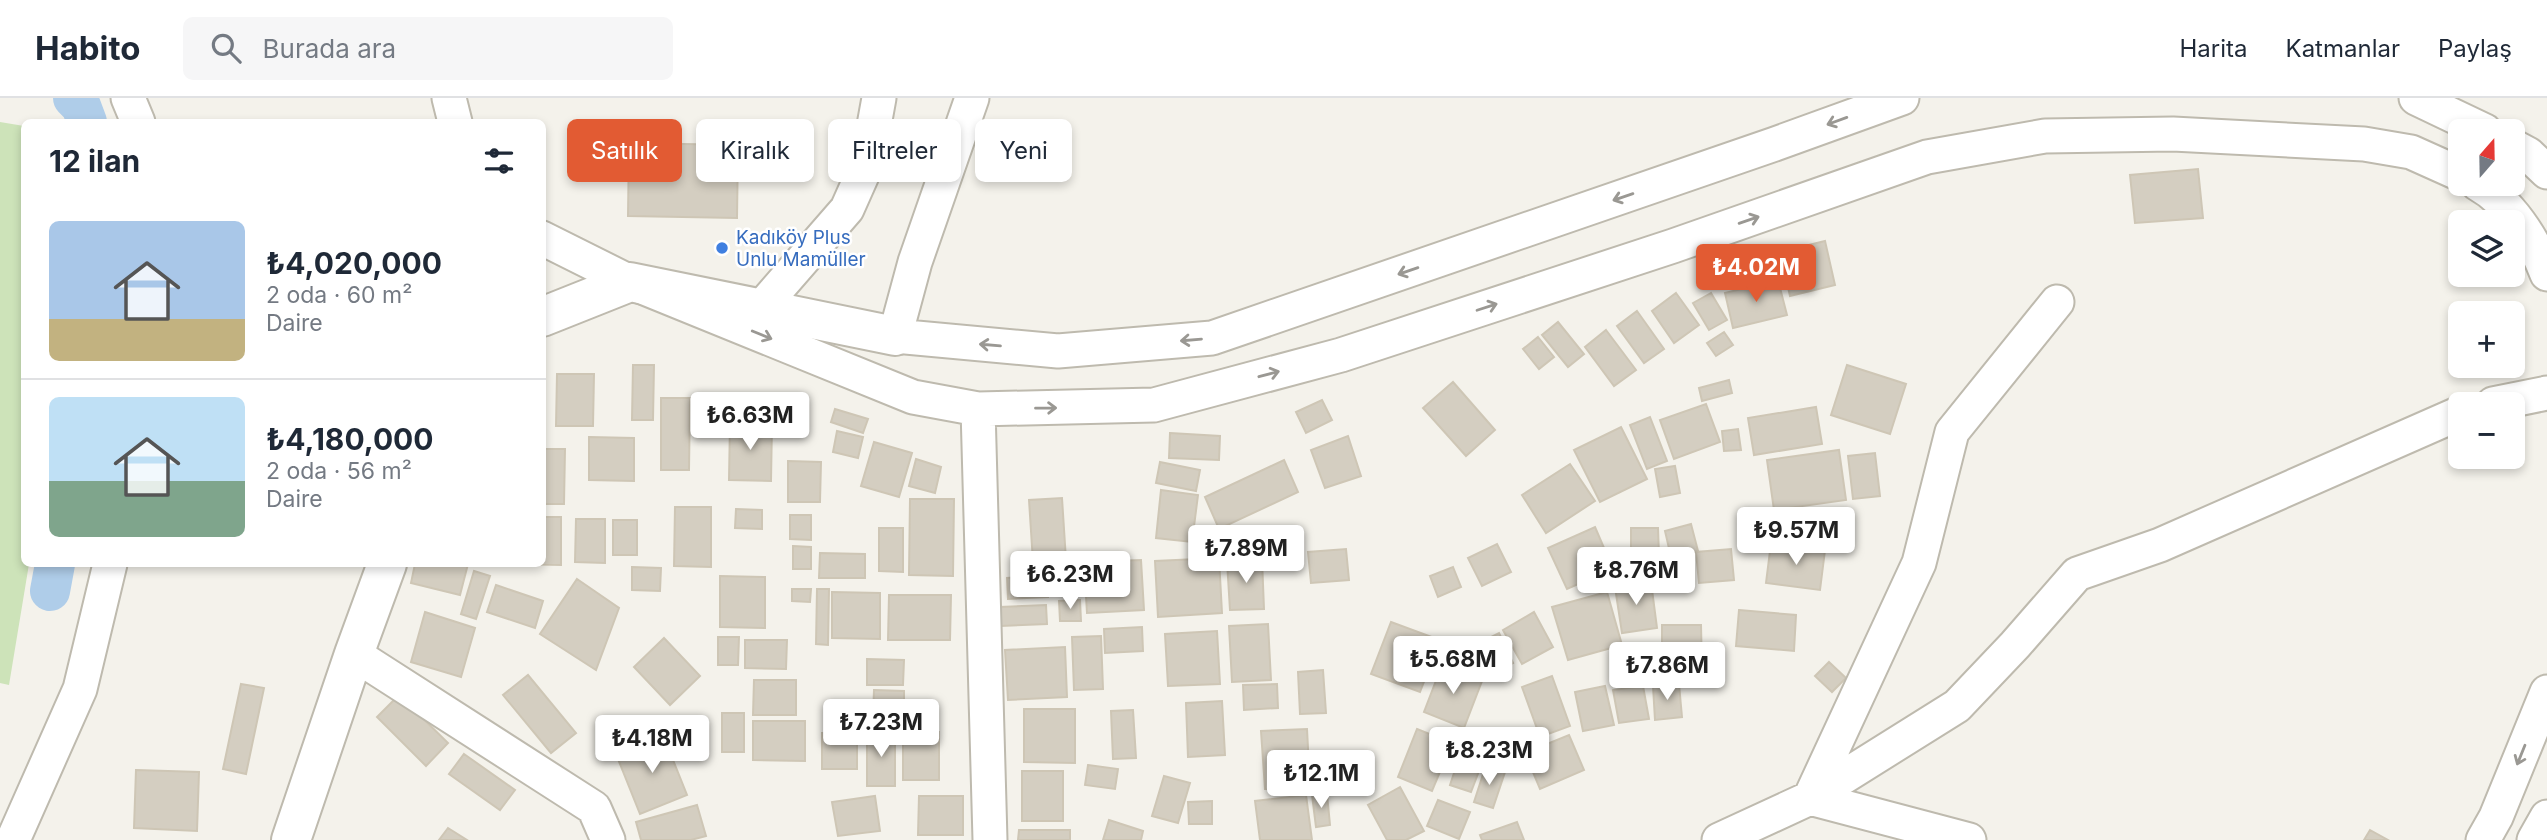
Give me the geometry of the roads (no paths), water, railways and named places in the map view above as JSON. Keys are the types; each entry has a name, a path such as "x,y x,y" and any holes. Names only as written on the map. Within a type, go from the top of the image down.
{"street":[{"path":"128,98 137,119"},
{"path":"449,98 454,119"},
{"path":"760,309 847,209 867,164 879,98"},
{"path":"895,337 915,262 972,98"},
{"path":"546,315 630,282 895,337 1058,351 1212,338 1902,98"},
{"path":"2416,98 2460,119"},
{"path":"546,240 630,282 913,397 978,409 1154,405 1341,355 1673,246 1927,157 2045,136 2173,134 2364,144 2411,152 2448,169"},
{"path":"2525,152 2547,172"},
{"path":"2494,196 2514,216 2539,253 2547,274"},
{"path":"1810,798 1919,563 1952,432 2057,302"},
{"path":"2525,397 2547,393"},
{"path":"978,409 990,840"},
{"path":"1719,840 1810,798 1956,706 2015,645 2077,574 2160,545 2448,418"},
{"path":"13,840 80,689 109,567"},
{"path":"291,840 386,567"},
{"path":"354,654 594,808 608,840"},
{"path":"2483,840 2496,817 2547,692"},
{"path":"1810,798 1969,840"},
{"path":"2534,840 2547,817"}],"waterway":[{"path":"73,98 81,106 86,119"},
{"path":"50,591 54,567"}],"place":[{"name":"Kadıköy Plus Unlu Mamüller","path":"722,248"}]}
